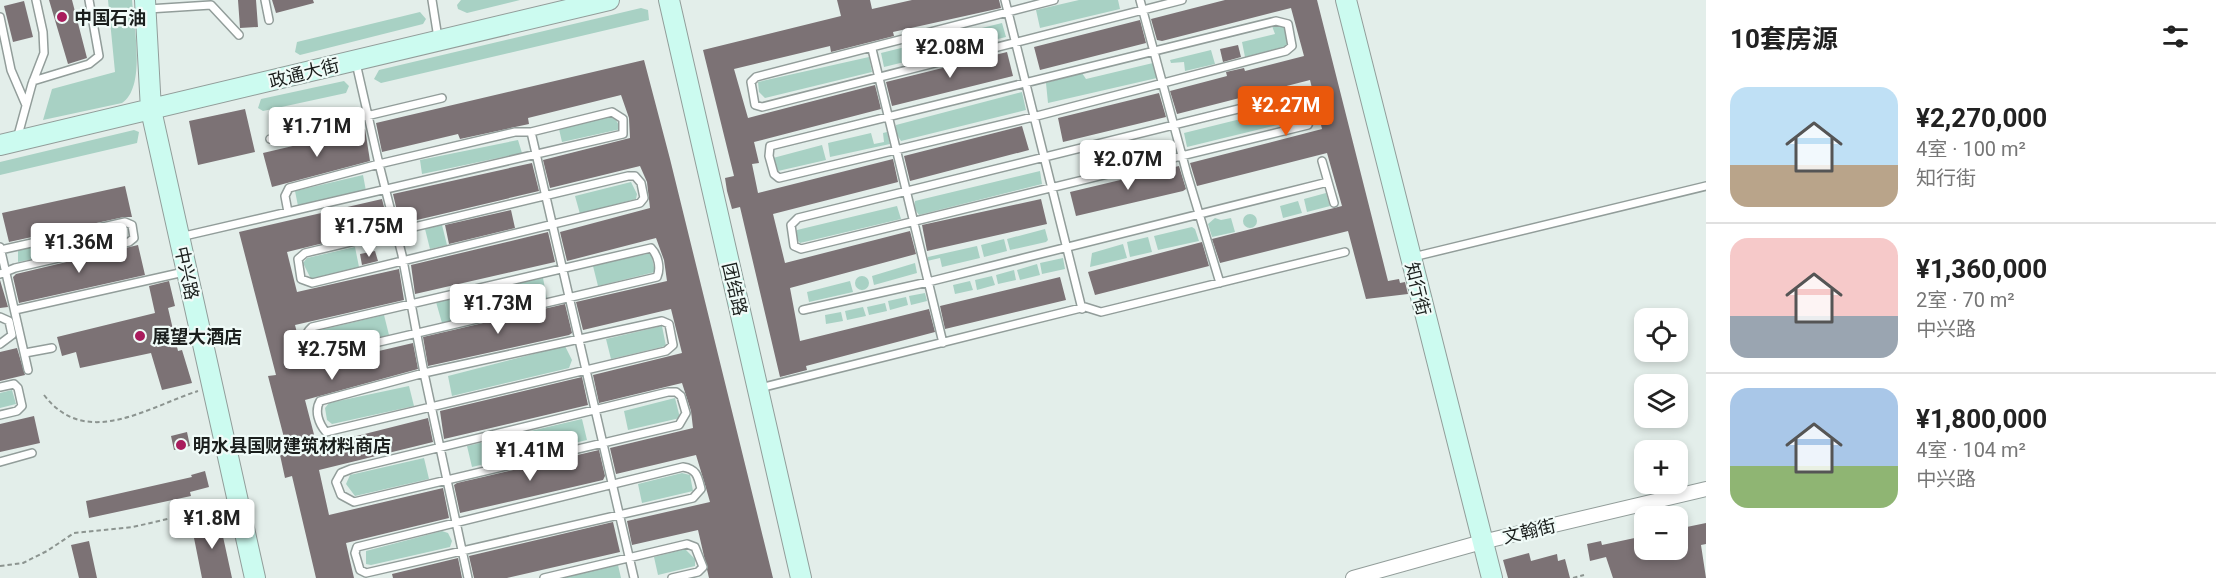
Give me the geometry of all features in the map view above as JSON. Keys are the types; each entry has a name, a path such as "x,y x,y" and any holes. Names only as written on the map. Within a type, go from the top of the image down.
{"street":[{"name":"政通大街","path":"8,143 609,0"},
{"name":"团结路","path":"669,0 801,578"},
{"name":"知行街","path":"1346,0 1492,578"},
{"name":"中兴路","path":"145,5 151,110 255,578"},
{"name":"文翰街","path":"1353,578 1482,542 1706,489"}],"lane":[{"path":"8,143 26,105 44,53 43,32 36,0"},
{"path":"33,81 89,64 99,56 89,0"},
{"path":"265,0 269,20"},
{"path":"432,0 438,40"},
{"path":"1005,0 1050,189 1082,309"},
{"path":"1054,0 756,77 751,82 755,105 762,107 1182,0"},
{"path":"1140,0 1220,283"},
{"path":"145,5 188,3 211,5 239,35"},
{"path":"0,17 11,70 26,105"},
{"path":"1276,21 1288,24 1292,46 1286,51 1033,117 779,178 774,174 769,156 770,146 1154,51 1276,21"},
{"path":"872,48 943,343"},
{"path":"355,60 394,232 403,260 431,408 468,578"},
{"path":"1303,93 1308,96 1312,118 1308,125 1182,155 801,249 795,246 790,231 791,225 798,218 1291,94 1303,93"},
{"path":"270,138 442,98"},
{"path":"179,237 535,156 623,134 625,128 623,119 612,112 531,132 515,132 289,188 285,196 288,212"},
{"path":"531,132 564,268 593,411 634,578"},
{"path":"1322,161 1334,203"},
{"path":"628,176 635,176 640,183 644,198 640,202 553,224 312,283 301,279 298,259 305,253 628,176"},
{"path":"803,310 928,282 1328,182"},
{"path":"1410,258 1706,186"},
{"path":"3,273 15,268 129,242 134,238 132,225 125,222 0,249 3,273 15,310 28,370"},
{"path":"651,248 656,253 660,271 657,277 569,298 315,357 309,355 305,338 306,333 312,327 651,248"},
{"path":"758,388 1082,309 1101,312 1345,252"},
{"path":"15,310 187,272"},
{"path":"0,317 9,321 12,335"},
{"path":"662,321 669,324 673,345 666,351 584,370 326,432 321,425 317,407 320,401 424,373 662,321"},
{"path":"0,344 20,332"},
{"path":"25,353 52,348"},
{"path":"0,387 14,384 18,388 22,406 17,411 0,415"},
{"path":"676,392 681,396 686,413 679,425 354,502 341,495 336,482 341,473 351,469 593,411 676,392"},
{"path":"0,462 32,453"},
{"path":"683,467 692,468 698,475 700,489 693,498 366,573 360,570 357,547 611,483 683,467"},
{"path":"544,578 687,544 695,547 703,567 698,572 672,578"}],"path":[{"path":"44,395 54,409 75,420 111,422 133,417 171,399 212,386"},
{"path":"0,566 23,563 74,533 134,527 179,519 238,502"},
{"path":"1573,578 1584,575"}],"green space":[{"path":"108,0 132,0 137,56 134,84 129,95 122,103 43,120 52,89 115,72"},
{"path":"461,0 520,0 467,13 458,9 457,5"},
{"path":"1079,0 1118,0 1120,9 1040,28 1036,10"},
{"path":"641,8 648,10 649,20 381,83 374,79 379,70"},
{"path":"420,12 426,19 423,24 300,55 295,52 297,42"},
{"path":"1002,23 1006,37 884,67 881,53"},
{"path":"1283,25 1287,28 1287,46 1245,57 1242,42 1275,34 1272,26"},
{"path":"1211,50 1215,64 1185,71 1184,62 1171,63 1170,60"},
{"path":"869,57 872,72 765,98 759,92 758,82"},
{"path":"1153,63 1157,78 1048,103 1046,83 1082,73 1086,79"},
{"path":"344,81 349,86 346,93 263,111 258,108 261,99"},
{"path":"1022,92 1026,110 901,141 896,133 896,125"},
{"path":"1304,99 1306,118 1187,147 1184,133 1297,105 1296,101"},
{"path":"609,116 616,120 621,129 562,142 559,129"},
{"path":"134,130 139,132 137,143 0,175 0,162"},
{"path":"887,132 890,144 830,157 828,143 871,133 874,144 884,142 883,133"},
{"path":"518,140 522,153 422,174 420,160"},
{"path":"822,145 826,160 778,171 773,158"},
{"path":"1040,171 1042,184 919,215 914,208 915,201"},
{"path":"363,175 366,191 298,206 295,191"},
{"path":"631,182 637,194 636,199 580,214 575,196"},
{"path":"1326,193 1330,206 1307,212 1304,199"},
{"path":"1298,201 1302,213 1283,218 1280,206"},
{"path":"897,206 901,219 800,243 796,238 797,230"},
{"path":"1250,214 1255,216 1257,221 1255,226 1250,228 1245,226 1243,221 1245,216"},
{"path":"1215,218 1221,220 1231,218 1235,232 1212,237 1208,224"},
{"path":"442,225 447,245 430,249 425,229"},
{"path":"1192,227 1199,241 1158,250 1154,236"},
{"path":"1045,229 1048,240 1046,242 1010,250 1007,239"},
{"path":"74,236 80,236 84,243 80,250 74,250 70,246 70,240"},
{"path":"1148,237 1152,252 1130,257 1127,242"},
{"path":"64,238 68,252 18,262 18,249"},
{"path":"1004,239 1007,251 984,257 981,245"},
{"path":"1123,244 1127,258 1090,267 1092,253"},
{"path":"977,246 980,258 942,267 940,258 927,261 928,257"},
{"path":"355,247 359,267 311,279 303,263 307,258"},
{"path":"651,253 655,272 598,286 593,266"},
{"path":"1063,258 1065,269 1042,274 1040,263"},
{"path":"915,263 917,273 874,285 872,276"},
{"path":"1037,264 1040,275 1020,280 1017,270"},
{"path":"1014,270 1016,280 998,284 996,275"},
{"path":"862,276 867,278 869,283 867,288 862,290 857,288 855,283 857,278"},
{"path":"992,276 995,285 977,290 975,280"},
{"path":"543,278 547,299 442,323 436,302"},
{"path":"850,281 853,292 809,302 807,292"},
{"path":"970,281 973,290 955,294 953,285"},
{"path":"925,293 927,301 911,305 909,296"},
{"path":"906,297 908,305 890,310 888,301"},
{"path":"885,303 887,311 869,315 867,307"},
{"path":"863,307 866,316 847,320 845,311"},
{"path":"841,312 843,321 826,324 825,315"},
{"path":"384,315 389,335 318,352 312,336 316,331"},
{"path":"662,326 666,346 611,359 606,339"},
{"path":"565,346 572,360 569,368 452,396 448,376"},
{"path":"409,386 414,406 332,424 327,420 325,408 329,403"},
{"path":"12,390 16,404 0,408 0,393"},
{"path":"675,398 680,418 628,430 624,411"},
{"path":"582,419 587,440 472,467 467,446"},
{"path":"424,458 429,479 355,496 346,484 350,475"},
{"path":"682,473 690,475 693,491 642,503 638,484"},
{"path":"442,531 448,533 452,541 450,547 371,565 366,564 366,551"},
{"path":"685,549 695,559 695,566 658,575 654,557"},
{"path":"618,565 621,578 563,578"}],"building":[{"path":"49,0 72,0 87,58 68,64"},
{"path":"238,0 256,0 258,27 240,28"},
{"path":"272,0 313,0 314,3 276,13"},
{"path":"837,0 870,0 872,9 912,0 999,0 1001,8 893,32 894,36 831,52 830,46 734,69 748,118 875,85 881,109 754,142 759,163 752,164 758,193 893,159 898,182 773,214 785,263 910,231 916,254 790,288 800,341 929,309 935,332 806,366 807,370 780,377 740,207 732,209 727,191 725,178 734,176 703,50 841,16"},
{"path":"1225,0 1317,0 1388,281 1399,279 1400,283 1405,282 1408,294 1366,299 1348,231 1220,263 1212,239 1342,206 1327,153 1197,186 1190,163 1322,129 1310,80 1177,114 1170,91 1227,76 1226,72 1244,68 1245,71 1304,56 1291,8 1162,41 1157,40 1151,19"},
{"path":"24,1 33,37 13,42 4,6"},
{"path":"1140,20 1146,43 1040,70 1034,47"},
{"path":"1238,45 1241,57 1223,62 1220,49"},
{"path":"1007,52 1013,76 892,106 886,82"},
{"path":"644,60 773,578 709,578 698,530 632,545 627,521 710,502 696,455 616,474 610,448 693,428 691,411 682,383 599,403 593,375 682,353 671,309 583,330 576,302 667,281 664,260 656,238 567,261 560,232 650,208 647,182 640,166 550,188 543,160 630,138 629,118 621,95 528,118 529,124 460,139 458,134 382,152 376,123"},
{"path":"1159,93 1166,117 1063,142 1058,118"},
{"path":"245,109 255,152 198,165 189,121"},
{"path":"1022,126 1029,150 910,181 904,156"},
{"path":"365,129 370,161 272,187 263,153"},
{"path":"532,163 539,191 400,224 393,194"},
{"path":"1179,166 1186,189 1183,191 1076,216 1070,192"},
{"path":"125,186 132,217 9,242 2,213"},
{"path":"382,199 389,227 287,252 297,292 399,269 404,300 295,325 306,368 413,343 418,369 305,400 317,446 428,418 433,442 319,470 329,515 443,488 449,518 346,543 354,578 316,578 292,476 285,478 280,455 288,453 268,376 276,375 239,232"},
{"path":"1041,199 1047,224 927,251 922,225"},
{"path":"511,210 515,228 449,244 445,225"},
{"path":"548,232 555,262 415,294 411,265"},
{"path":"1202,242 1209,266 1095,295 1088,272"},
{"path":"138,245 145,275 19,303 13,277 16,274"},
{"path":"375,251 378,261 362,265 360,254"},
{"path":"1060,277 1066,300 945,329 940,306"},
{"path":"0,280 8,307 0,308"},
{"path":"169,281 175,306 168,308 178,351 182,350 192,383 162,390 151,353 80,368 76,352 62,356 57,337 155,313 149,286"},
{"path":"565,304 572,333 569,335 428,366 423,337"},
{"path":"17,348 25,375 0,381 0,352"},
{"path":"582,377 588,405 444,439 440,411"},
{"path":"34,416 40,443 0,452 0,424"},
{"path":"187,432 190,446 174,450 171,436"},
{"path":"599,450 605,476 603,480 460,513 454,485 457,483"},
{"path":"205,471 209,487 190,492 191,496 89,518 86,501 192,477 191,475"},
{"path":"214,514 218,533 222,532 232,578 202,578 194,538 200,537 198,518"},
{"path":"613,522 620,552 507,578 474,578 469,556"},
{"path":"1706,523 1706,544 1701,545 1706,578 1613,578 1606,557 1590,561 1587,544 1601,541 1602,545 1634,538 1634,560 1688,560 1688,527"},
{"path":"89,541 97,578 79,578 71,545"},
{"path":"1529,553 1531,561 1557,554 1558,561 1565,559 1570,578 1508,578 1503,560"},
{"path":"458,558 462,578 393,578 392,574"}],"place":[{"name":"中国石油","path":"62,17"},
{"name":"展望大酒店","path":"140,336"},
{"name":"明水县国财建筑材料商店","path":"181,445"}]}
